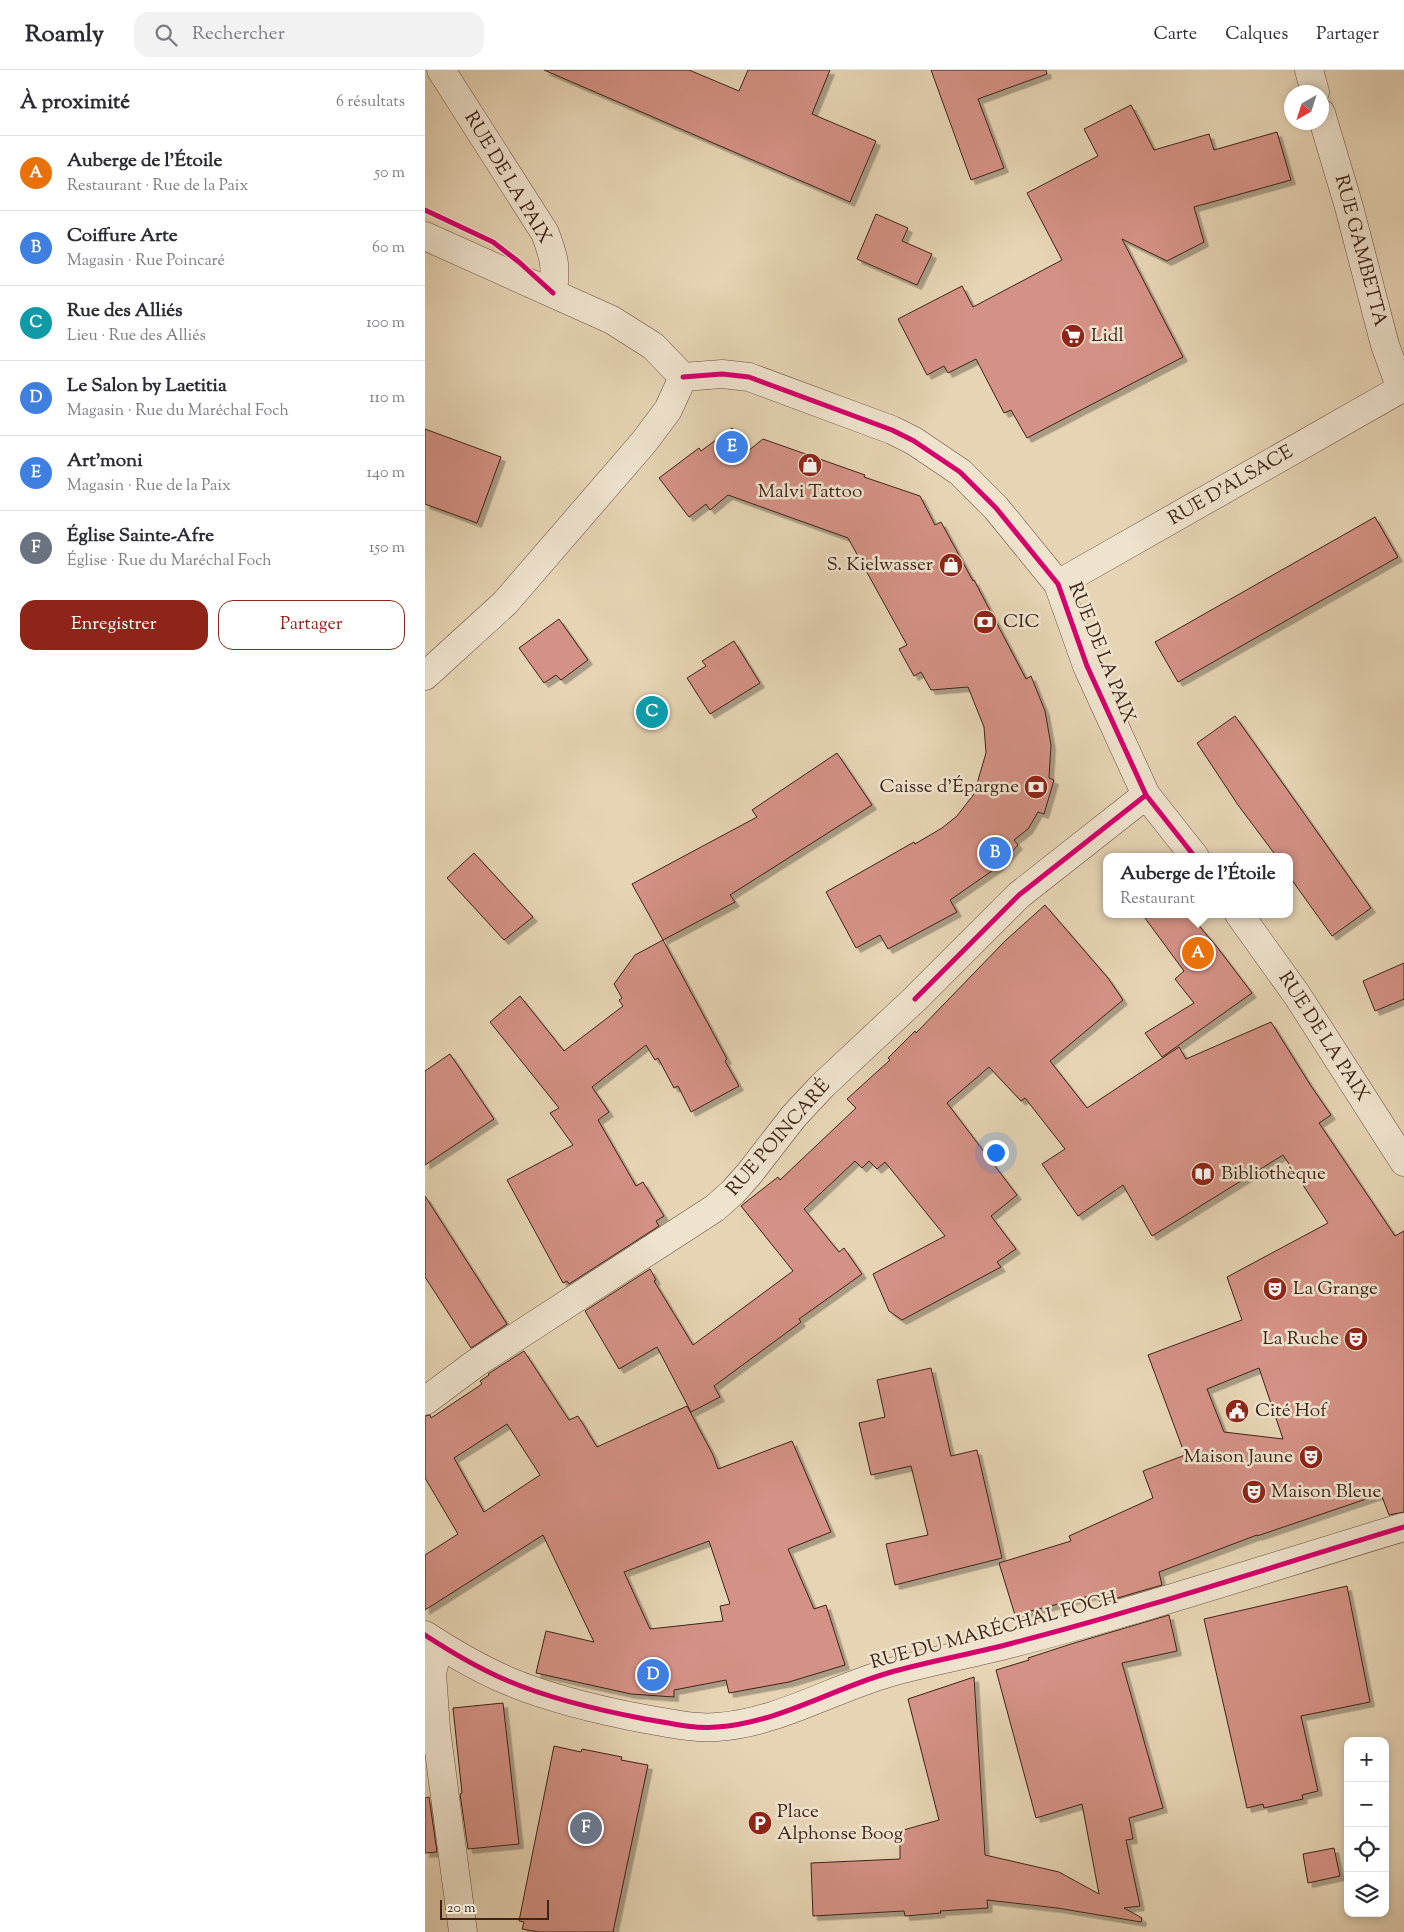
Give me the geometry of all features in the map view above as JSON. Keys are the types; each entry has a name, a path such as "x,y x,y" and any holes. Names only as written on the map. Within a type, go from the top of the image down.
{"street":[{"path":"1309,70 1313,85"},
{"name":"RUE DE LA PAIX","path":"447,72 545,234 556,268 553,293"},
{"name":"RUE GAMBETTA","path":"1326,130 1349,207 1385,345 1402,388"},
{"path":"425,236 612,320 653,346 683,377 669,410 639,448 505,603 425,676"},
{"name":"RUE DE LA PAIX","path":"683,377 722,374 749,377 892,430 914,441 960,472 996,508 1058,584 1087,666 1146,795 1192,853"},
{"name":"RUE D'ALSACE","path":"1058,584 1402,388"},
{"name":"RUE POINCARÉ","path":"425,1401 476,1363 715,1208 749,1174 794,1116 823,1085 915,999 1019,895 1146,795"},
{"name":"RUE DE LA PAIX","path":"1242,918 1297,996 1404,1162"},
{"name":"RUE DU MARÉCHAL FOCH","path":"432,1640 507,1681 542,1694 613,1713 686,1726 723,1727 755,1723 864,1680 1013,1643 1157,1603 1404,1527"},
{"path":"432,1640 436,1729 463,1932"}],"building":[{"path":"544,70 689,70 739,91 748,70 830,70 812,114 876,141 850,202"},
{"path":"931,70 1046,70 1047,74 978,99 1004,168 971,180"},
{"path":"1131,105 1154,150 1209,134 1214,150 1277,132 1291,180 1194,207 1204,242 1167,261 1122,239 1183,357 1027,438 1011,410 1004,413 976,359 948,373 944,366 927,375 898,319 962,286 973,307 1062,260 1027,193 1098,156 1084,129"},
{"path":"876,214 908,228 902,241 932,254 917,285 857,259"},
{"path":"732,428 748,451 763,439 920,496 935,525 941,522 1026,679 1031,676 1045,711 1051,745 1049,778 1054,780 1044,814 1038,812 1028,829 1014,840 1018,845 999,866 950,900 957,912 888,949 880,935 856,948 826,892 914,842 915,844 942,828 957,816 974,794 986,753 984,727 968,687 931,690 921,672 914,676 899,649 907,645 848,538 728,495 710,510 706,504 689,517 659,478 699,448 701,451"},
{"path":"425,429 501,457 477,523 425,504"},
{"path":"1375,517 1398,557 1178,682 1155,642"},
{"path":"559,619 588,660 561,680 556,675 544,683 519,648"},
{"path":"734,641 760,683 710,714 687,678 706,666 702,661"},
{"path":"1235,716 1371,908 1332,936 1293,882 1293,853 1274,853 1238,805 1197,743"},
{"path":"837,753 872,805 730,895 735,902 663,940 632,884 757,817 752,810"},
{"path":"474,853 533,917 504,940 447,878"},
{"path":"1045,905 1108,978 1123,1000 1050,1061 1087,1108 1179,1047 1186,1059 1271,1022 1331,1115 1319,1123 1395,1236 1404,1231 1404,1512 1389,1515 1381,1494 1257,1535 1159,1572 1162,1585 1100,1603 1097,1594 1015,1615 999,1563 1071,1541 1069,1536 1153,1498 1143,1471 1185,1455 1148,1355 1242,1320 1227,1277 1328,1223 1283,1155 1152,1236 1123,1185 1078,1216 1042,1164 1065,1149 1025,1098 1021,1101 989,1067 947,1103 1017,1195 991,1216 1016,1249 997,1262 1001,1267 902,1320 889,1311 873,1274 945,1236 885,1162 877,1169 869,1161 862,1168 855,1161 804,1209 839,1252 844,1248 862,1274 799,1319 801,1322 714,1386 720,1397 691,1412 657,1347 619,1369 585,1311 650,1269 656,1280 654,1281 693,1345 793,1271 741,1206 778,1177 780,1180 856,1108 847,1099 890,1060 888,1058 915,1031 916,1033 1005,941","holes":["1259,1368 1283,1439 1224,1432 1207,1389"]},
{"path":"1145,918 1192,918 1252,993 1162,1057 1145,1033 1194,1003 1175,979 1184,971"},
{"path":"663,940 727,1059 725,1061 739,1086 691,1112 678,1086 674,1088 658,1058 655,1060 646,1045 592,1087 609,1112 598,1120 636,1186 643,1182 664,1216 656,1221 659,1226 569,1284 567,1281 563,1283 507,1180 573,1145 550,1113 559,1108 490,1022 520,996 564,1051 623,1006 619,1000 622,998 614,984 635,955"},
{"path":"1404,963 1404,999 1375,1011 1363,981"},
{"path":"450,1054 494,1119 425,1165 425,1071"},
{"path":"425,1196 507,1324 471,1348 425,1277"},
{"path":"524,1351 569,1420 578,1416 597,1447 687,1406 713,1455 718,1469 792,1441 831,1532 788,1549 814,1609 826,1605 845,1665 789,1682 729,1693 726,1680 674,1690 674,1697 631,1694 536,1673 546,1631 594,1642 543,1535 425,1610 425,1555 458,1534 425,1478 425,1416 430,1415 431,1418 482,1384 480,1381","holes":["507,1424 540,1475 484,1512 454,1458","709,1541 730,1604 720,1606 723,1621 650,1629 624,1572"]},
{"path":"931,1368 951,1456 977,1450 1002,1558 895,1585 886,1544 928,1535 911,1466 871,1475 859,1423 885,1417 877,1380"},
{"path":"1347,1586 1370,1702 1301,1716 1318,1791 1302,1795 1303,1799 1264,1808 1263,1804 1247,1808 1204,1619"},
{"path":"1169,1615 1177,1651 1122,1663 1163,1808 1129,1818 1133,1839 1126,1840 1140,1906 1124,1908 1142,1918 1141,1922 1057,1908 987,1900 988,1908 940,1911 941,1913 905,1916 904,1911 813,1916 811,1863 900,1859 900,1831 939,1820 908,1699 974,1677 985,1855 1059,1872 1099,1894 1082,1804 1036,1818 996,1670 1071,1644"},
{"path":"503,1703 519,1844 468,1849 460,1794 462,1793 453,1708"},
{"path":"554,1746 581,1752 582,1749 622,1757 621,1760 648,1765 613,1932 539,1932 522,1929 524,1922 519,1921"},
{"path":"429,1797 437,1852 425,1853 425,1798"},
{"path":"1334,1848 1340,1876 1308,1883 1303,1854"}],"cycle path":[{"path":"425,210 493,242 519,262 553,293"},
{"path":"683,377 722,374 749,377 892,430 914,441 960,472 996,508 1058,584 1087,666 1146,795 1192,853"},
{"path":"915,999 1019,895 1146,795"},
{"path":"425,1635 445,1648 496,1675 523,1687 557,1698 592,1708 645,1719 690,1726 717,1727 739,1724 782,1713 888,1673 1062,1630 1404,1527"}],"place":[{"name":"Lidl","path":"1073,336"},
{"name":"Art'moni","path":"732,447"},
{"name":"Malvi Tattoo","path":"810,465"},
{"name":"S. Kielwasser","path":"951,565"},
{"name":"CIC","path":"985,622"},
{"name":"Rue des Alliés","path":"652,712"},
{"name":"Caisse d'Épargne","path":"1036,787"},
{"name":"Coiffure Arte","path":"995,853"},
{"name":"Auberge de l'Étoile","path":"1198,953"},
{"name":"Bibliothèque","path":"1203,1174"},
{"name":"La Grange","path":"1275,1289"},
{"name":"La Ruche","path":"1356,1339"},
{"name":"Cité Hof","path":"1237,1411"},
{"name":"Maison Jaune","path":"1311,1457"},
{"name":"Maison Bleue","path":"1254,1492"},
{"name":"Le Salon by Laetitia","path":"653,1675"},
{"name":"Place Alphonse Boog","path":"760,1823"},
{"name":"Église Sainte-Afre","path":"586,1828"}]}
